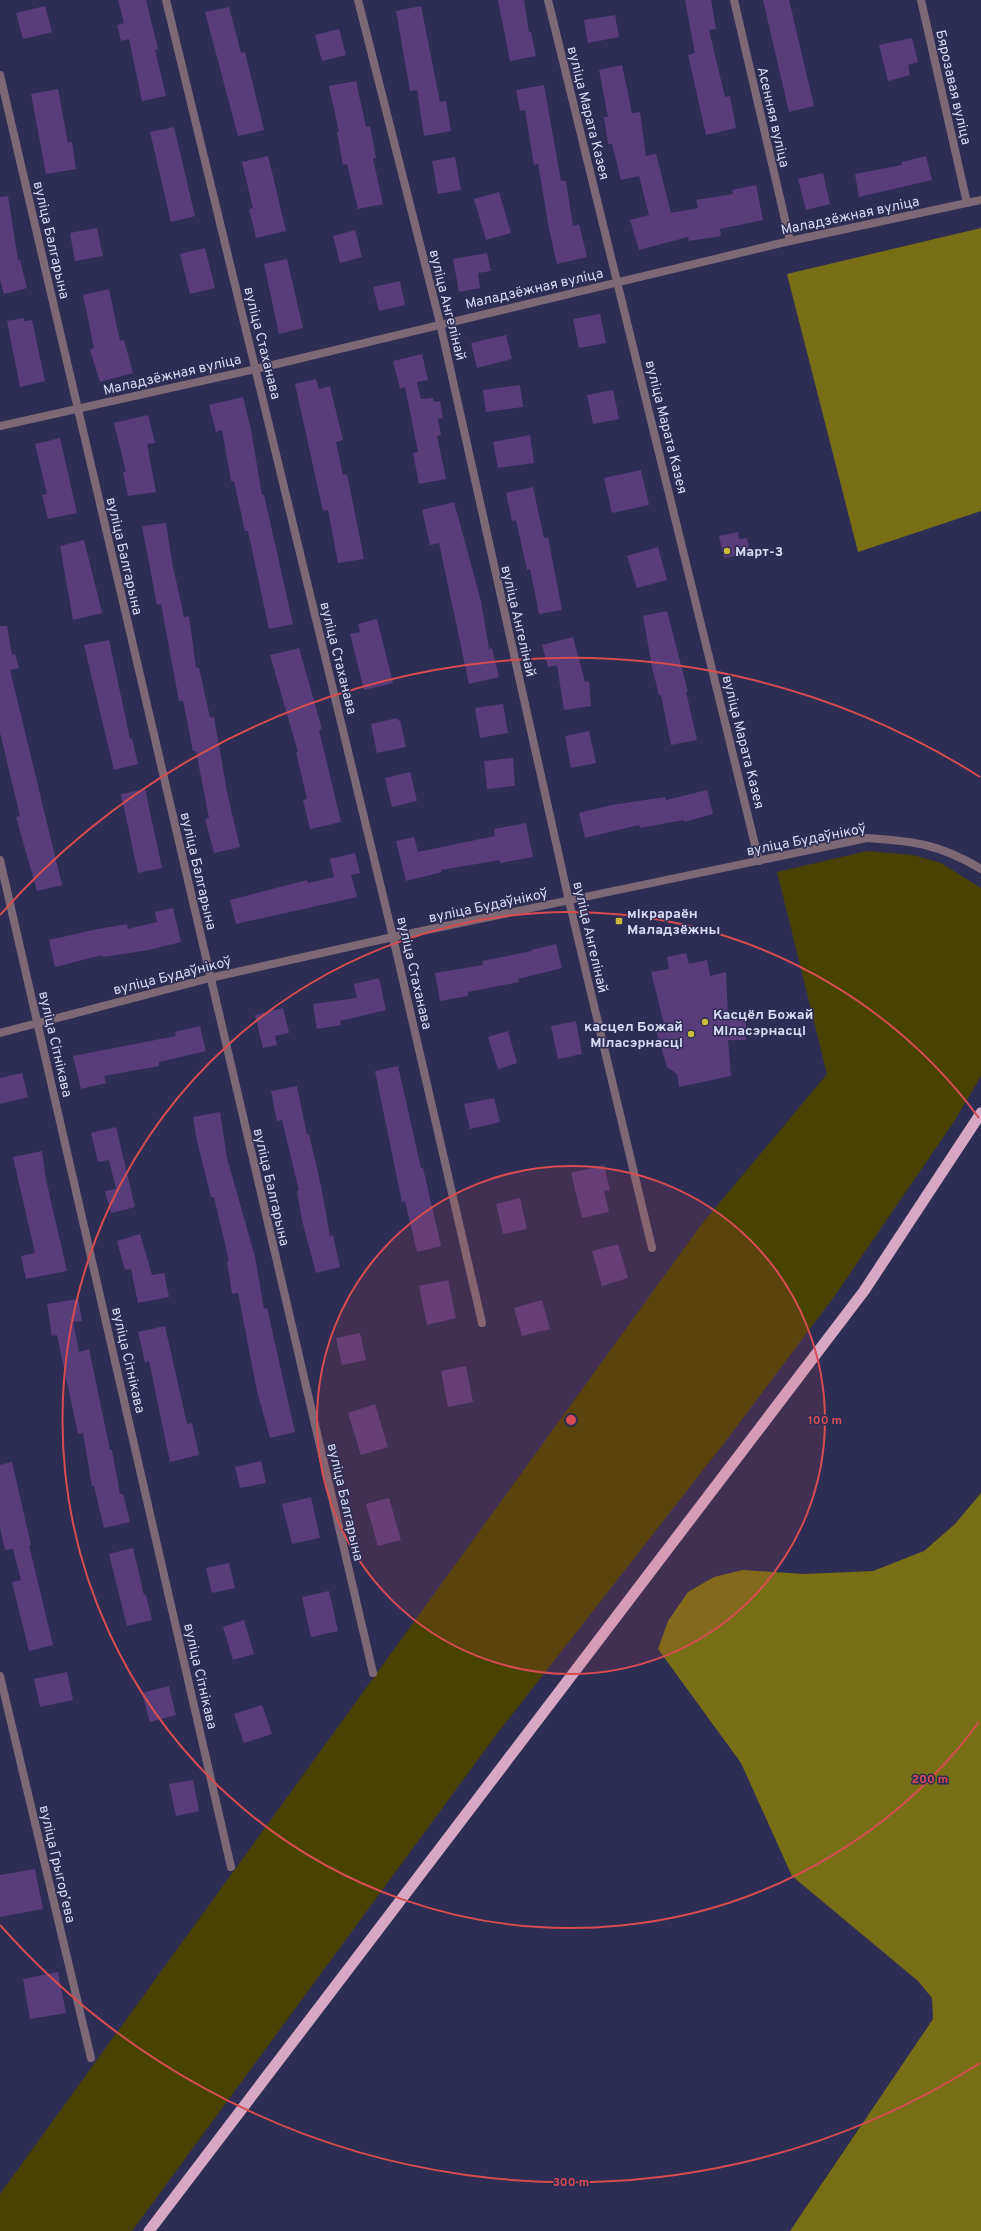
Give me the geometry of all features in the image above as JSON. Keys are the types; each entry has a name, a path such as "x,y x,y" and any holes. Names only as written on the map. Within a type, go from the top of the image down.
{"highway":[{"path":"148,2231 864,1291 981,1113"}],"street":[{"name":"вуліца Стаханава","path":"166,0 393,937 482,1323"},
{"name":"вуліца Ангелінай","path":"358,0 440,323 569,902 652,1248"},
{"name":"вуліца Марата Казея","path":"548,0 759,861"},
{"name":"Асенняя вуліца","path":"734,0 790,241"},
{"name":"Бярозавая вуліца","path":"921,0 967,203"},
{"name":"вуліца Балгарына","path":"0,75 373,1673"},
{"name":"Маладзёжная вуліца","path":"0,426 256,369 440,323 790,241 981,200"},
{"name":"вуліца Будаўнікоў","path":"0,1032 210,978 393,937 569,902 866,838 908,841 942,848 981,869"},
{"name":"вуліца Сітнікава","path":"0,860 231,1867"},
{"name":"вуліца Грыгорʼева","path":"0,1676 91,2058"}],"shaded area":[{"path":"981,228 981,511 858,552 787,274"},
{"path":"867,851 913,855 941,863 981,888 981,1076 955,1120 836,1294 725,1442 496,1735 132,2231 0,2231 0,2194 701,1225 827,1074 777,872"},
{"path":"981,1493 981,2231 790,2231 933,2019 932,1998 918,1981 792,1876 741,1763 658,1649 668,1621 688,1592 714,1577 743,1570 804,1574 873,1571 924,1551 955,1524"}],"building":[{"path":"118,0 146,0 158,49 155,50 166,96 142,101 129,39 121,41 117,25 124,23"},
{"path":"498,0 524,0 529,32 531,32 536,56 510,61"},
{"path":"685,0 711,0 716,29 709,30 725,97 730,96 736,128 706,135 688,55 695,53"},
{"path":"763,0 789,0 814,106 789,112"},
{"path":"45,6 52,32 23,39 16,13"},
{"path":"421,6 440,102 446,101 451,131 424,136 417,90 410,91 396,11"},
{"path":"229,7 241,53 245,52 264,130 238,136 205,12"},
{"path":"615,15 619,37 588,43 584,20"},
{"path":"339,29 346,55 322,61 315,35"},
{"path":"912,38 918,62 908,65 910,75 888,81 879,45"},
{"path":"622,65 632,113 640,112 646,156 656,154 671,213 698,208 696,200 733,194 732,190 756,185 763,220 720,229 721,236 689,241 688,237 639,250 630,220 649,215 639,176 621,180 612,144 608,144 604,117 608,117 599,70"},
{"path":"356,81 366,127 370,126 376,158 373,159 383,204 358,209 347,164 343,165 337,132 339,132 329,86"},
{"path":"544,85 561,181 566,181 573,226 579,224 587,257 557,264 549,229 538,164 534,165 525,110 520,111 516,90"},
{"path":"58,89 68,143 72,142 76,169 46,174 31,94"},
{"path":"174,127 195,216 171,222 150,132"},
{"path":"268,156 286,231 256,238 249,209 253,208 242,162"},
{"path":"926,156 932,180 859,197 855,174 902,165 902,162"},
{"path":"455,157 461,190 438,194 432,161"},
{"path":"823,173 830,204 806,210 798,179"},
{"path":"499,192 511,233 486,240 474,199"},
{"path":"8,196 18,260 20,260 27,288 4,294 0,280 0,197"},
{"path":"97,228 103,256 75,261 70,233"},
{"path":"355,230 362,257 340,263 333,236"},
{"path":"205,248 215,288 190,294 180,254"},
{"path":"487,253 491,271 478,273 480,288 459,292 453,259"},
{"path":"287,259 303,328 279,334 264,264"},
{"path":"400,281 405,305 379,311 373,287"},
{"path":"109,289 120,341 124,340 133,373 100,382 90,350 94,348 83,295"},
{"path":"600,314 606,343 579,348 573,319"},
{"path":"24,318 24,321 32,320 45,381 20,387 7,321"},
{"path":"506,335 512,359 477,368 471,343"},
{"path":"422,354 428,380 417,382 421,399 433,398 434,402 440,401 443,418 438,419 441,435 437,436 446,479 419,484 413,453 418,452 405,387 400,389 393,361"},
{"path":"316,379 319,389 330,386 343,440 336,442 343,475 347,474 364,559 338,563 328,510 323,511 295,384"},
{"path":"520,385 523,407 486,412 483,390"},
{"path":"613,390 619,419 593,424 587,395"},
{"path":"243,397 251,430 262,495 264,495 293,624 269,629 248,531 245,531 234,481 231,481 222,430 216,432 209,405"},
{"path":"148,415 155,443 147,444 156,492 128,496 123,472 126,472 114,423"},
{"path":"530,435 534,463 498,468 493,442"},
{"path":"60,438 77,513 48,519 42,495 47,494 35,444"},
{"path":"641,470 649,505 612,513 604,478"},
{"path":"533,487 544,538 548,537 562,610 539,614 530,569 527,570 516,520 512,521 506,493"},
{"path":"454,502 481,601 489,649 492,648 499,677 469,684 439,543 430,545 422,510"},
{"path":"166,523 172,562 184,617 189,616 196,668 199,668 210,718 214,717 228,797 240,847 214,853 205,819 209,818 196,751 193,751 183,701 179,701 161,604 157,605 142,526"},
{"path":"738,532 739,539 747,538 750,553 724,558 719,536"},
{"path":"84,540 102,613 73,620 60,546"},
{"path":"658,547 667,580 637,588 627,556"},
{"path":"667,611 688,692 686,692 697,740 671,745 661,695 659,695 652,667 643,616"},
{"path":"377,619 393,683 364,690 350,634 360,632 358,624"},
{"path":"0,626 7,626 12,655 15,654 19,668 10,670 62,885 37,891 16,817 20,816 0,733"},
{"path":"573,637 585,682 589,681 591,706 564,710 557,665 548,667 542,645"},
{"path":"109,640 130,739 132,738 138,764 114,770 84,645"},
{"path":"299,648 322,729 319,730 341,822 310,829 303,800 307,799 296,752 298,752 270,655"},
{"path":"503,704 508,733 480,738 475,708"},
{"path":"397,718 398,721 400,720 406,747 377,753 371,724"},
{"path":"589,731 596,763 571,768 565,736"},
{"path":"513,758 515,786 487,789 484,761"},
{"path":"410,772 417,801 392,807 385,778"},
{"path":"145,789 162,868 138,873 121,794"},
{"path":"707,790 713,814 684,822 684,820 640,828 639,825 585,838 579,813 612,805 665,797 666,800"},
{"path":"526,823 533,857 500,863 500,860 441,870 442,872 406,881 396,841 414,837 418,852 495,836 494,829"},
{"path":"355,853 360,873 351,875 357,897 236,924 230,900 307,880 308,883 334,877 330,859"},
{"path":"173,908 181,942 149,950 103,957 102,955 55,967 49,940 127,924 128,929 157,922 155,912"},
{"path":"556,944 562,968 518,979 519,982 468,992 468,996 440,1001 435,973 483,965 482,961 532,951 531,950"},
{"name":"Касцёл Божай Міласэрнасці","path":"686,953 689,964 707,960 710,976 726,972 728,1017 746,1016 746,1040 728,1040 731,1076 679,1087 677,1074 667,1067 656,1030 665,1028 651,972 669,969 667,957"},
{"path":"379,978 386,1010 340,1021 341,1025 317,1029 313,1004 357,998 354,984"},
{"path":"283,1008 289,1033 275,1036 277,1045 263,1048 255,1015"},
{"path":"576,1021 582,1054 558,1059 551,1026"},
{"path":"200,1026 206,1051 159,1062 159,1066 104,1076 106,1083 81,1089 73,1056 176,1036 175,1032"},
{"path":"508,1031 517,1063 498,1069 488,1037"},
{"path":"398,1066 421,1168 423,1168 441,1246 417,1252 405,1201 402,1202 375,1071"},
{"path":"22,1073 28,1097 0,1104 0,1078"},
{"path":"297,1086 307,1135 309,1134 321,1186 330,1236 333,1235 340,1267 316,1273 302,1220 297,1191 299,1191 282,1120 277,1121 271,1091"},
{"path":"494,1098 500,1122 470,1129 464,1104"},
{"path":"220,1112 227,1158 255,1257 264,1309 267,1308 295,1432 270,1438 257,1391 238,1293 232,1294 227,1261 229,1261 214,1197 211,1197 197,1141 193,1117"},
{"path":"116,1127 135,1207 111,1213 105,1191 116,1189 109,1160 98,1162 91,1133"},
{"path":"42,1151 46,1180 67,1271 26,1279 21,1256 35,1253 13,1157"},
{"path":"604,1165 610,1190 604,1191 609,1212 582,1218 571,1173"},
{"path":"520,1198 527,1229 503,1234 496,1204"},
{"path":"140,1234 152,1275 164,1273 169,1297 138,1303 131,1269 125,1270 117,1241"},
{"path":"618,1244 628,1278 602,1286 592,1251"},
{"path":"448,1280 456,1318 427,1325 419,1286"},
{"path":"78,1299 82,1321 73,1322 79,1352 89,1349 110,1450 112,1450 120,1494 123,1494 130,1522 104,1528 94,1486 92,1486 83,1433 78,1434 57,1335 52,1336 47,1304"},
{"path":"542,1300 550,1329 522,1336 514,1308"},
{"path":"165,1326 187,1424 192,1423 199,1455 170,1462 149,1361 145,1362 138,1332"},
{"path":"360,1333 366,1360 342,1365 336,1338"},
{"path":"466,1366 473,1402 448,1407 441,1371"},
{"path":"375,1404 388,1447 361,1455 348,1413"},
{"path":"261,1461 266,1483 240,1488 235,1467"},
{"path":"12,1462 31,1545 29,1545 53,1645 29,1651 12,1582 21,1580 13,1549 5,1550 0,1528 0,1465"},
{"path":"311,1497 320,1538 292,1544 282,1504"},
{"path":"389,1498 401,1540 378,1546 366,1504"},
{"path":"133,1548 144,1595 146,1595 152,1620 127,1626 109,1554"},
{"path":"229,1563 235,1588 212,1593 206,1568"},
{"path":"329,1591 338,1631 311,1637 302,1597"},
{"path":"244,1620 254,1654 233,1660 223,1627"},
{"path":"67,1672 73,1700 40,1707 34,1679"},
{"path":"169,1686 176,1715 150,1722 142,1693"},
{"path":"262,1705 272,1734 244,1743 234,1714"},
{"path":"193,1780 199,1811 176,1816 169,1784"},
{"path":"35,1869 43,1909 0,1917 0,1875"},
{"path":"58,1972 66,2013 30,2019 23,1979"}],"place":[{"name":"Март-3","path":"727,551"},
{"name":"мікрараён Маладзёжны","path":"619,921"},
{"name":"Касцёл Божай Міласэрнасці","path":"705,1022"},
{"name":"касцел Божай Міласэрнасці","path":"691,1034"}]}
